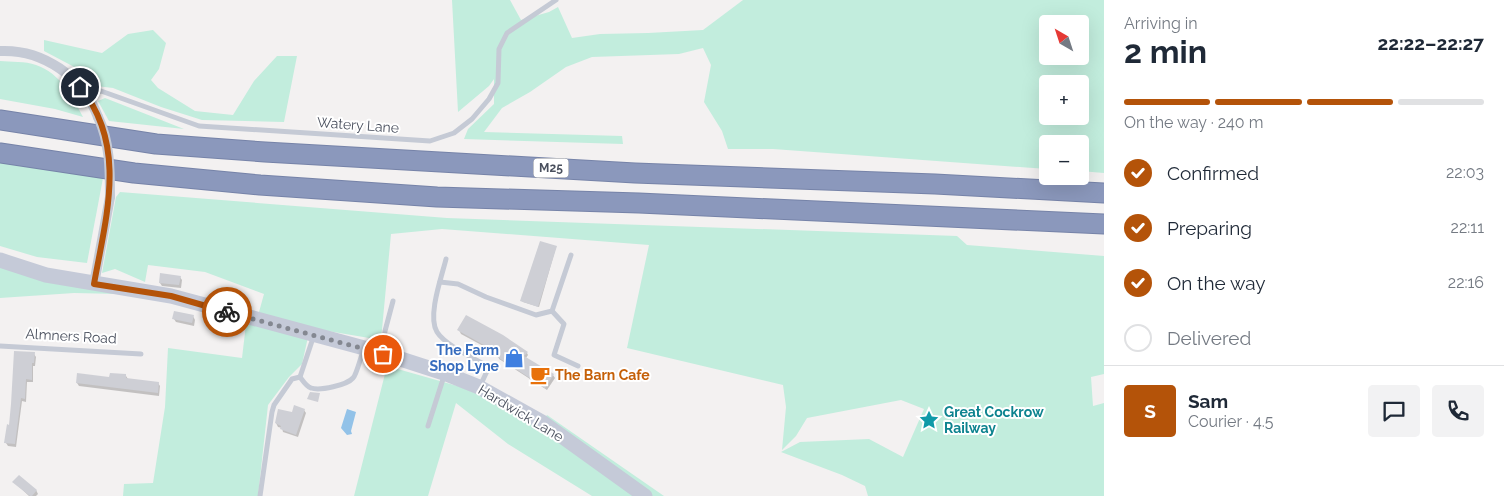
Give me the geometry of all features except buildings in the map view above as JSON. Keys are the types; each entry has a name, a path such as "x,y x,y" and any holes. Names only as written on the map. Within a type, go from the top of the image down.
{"highway":[{"name":"M25","path":"0,120 156,144 265,152 635,172 1104,192"},
{"path":"0,153 134,173 260,185 427,196 639,203 1104,224"}],"street":[{"path":"0,51 9,50 41,58 58,67 88,96 103,128 109,153 110,197 94,284"},
{"name":"Hardwick Lane","path":"0,260 46,275 171,296 364,348 444,373 479,387 542,422 640,490"}],"lane":[{"name":"Watery Lane","path":"88,96 101,91 199,126 430,141 454,133 472,118 489,99 498,82 499,49 507,33 556,0"},
{"path":"552,311 571,255"},
{"path":"446,259 435,302 434,323 437,332 448,342 489,367 479,387"},
{"path":"440,282 458,284 536,315 552,311"},
{"path":"383,354 385,331 393,300"},
{"path":"552,311 564,324 554,355 578,366"},
{"path":"300,378 314,335"},
{"name":"Almners Road","path":"0,346 141,354"},
{"path":"260,496 274,405 292,379 300,378 311,388 318,389 349,382 355,377 364,348"},
{"path":"428,426 444,373"}],"green space":[{"path":"452,0 510,0 521,20 549,12 558,7 572,38 600,34 703,30 743,0 1104,0 1104,173 1089,172 1089,135 1039,135 1039,168 773,149 728,149 722,131 704,102 711,65 703,48 679,54 592,57 566,67 530,92 502,108 484,132 622,136 623,144 464,139 468,129 494,104 494,79 489,86 458,112"},
{"path":"153,30 166,43 159,69 151,80 158,88 195,111 233,115 254,81 277,56 297,56 284,122 202,120 161,107 113,88 88,85 80,70 44,51 44,40 102,53 128,34"},
{"path":"0,61 32,64 52,74 59,79 70,93 83,117 55,109 0,99"},
{"path":"105,98 184,129 109,121 98,101"},
{"path":"0,157 103,178 87,263 37,257 0,246"},
{"path":"120,192 447,218 957,236 967,245 1104,256 1104,374 1091,377 1093,406 1104,403 1104,496 868,496 865,486 842,475 781,452 800,442 869,439 903,457 924,409 901,400 807,418 796,436 782,450 786,407 783,385 627,348 649,245 442,229 391,234 381,340 310,328 302,364 289,377 268,405 258,496 123,496 124,484 153,483 165,407 168,348 242,358 246,324 259,312 264,294 205,272 148,265 145,282 115,269 102,273 116,197"},
{"path":"0,267 120,294 74,293 0,298"},
{"path":"387,366 461,387 542,422 547,415 664,496 592,496 508,444 456,403 428,496 354,496"}],"water":[{"path":"347,409 356,412 351,431 352,434 347,435 341,428"}],"way so far":[{"path":"227,312 383,354"}],"place":[{"name":"The Farm Shop Lyne","path":"514,358"},
{"name":"The Barn Cafe","path":"540,375"},
{"name":"Great Cockrow Railway","path":"929,420"}],"route":[{"path":"80,87 94,106 103,128 109,153 110,197 94,284 171,296 227,312"}]}
